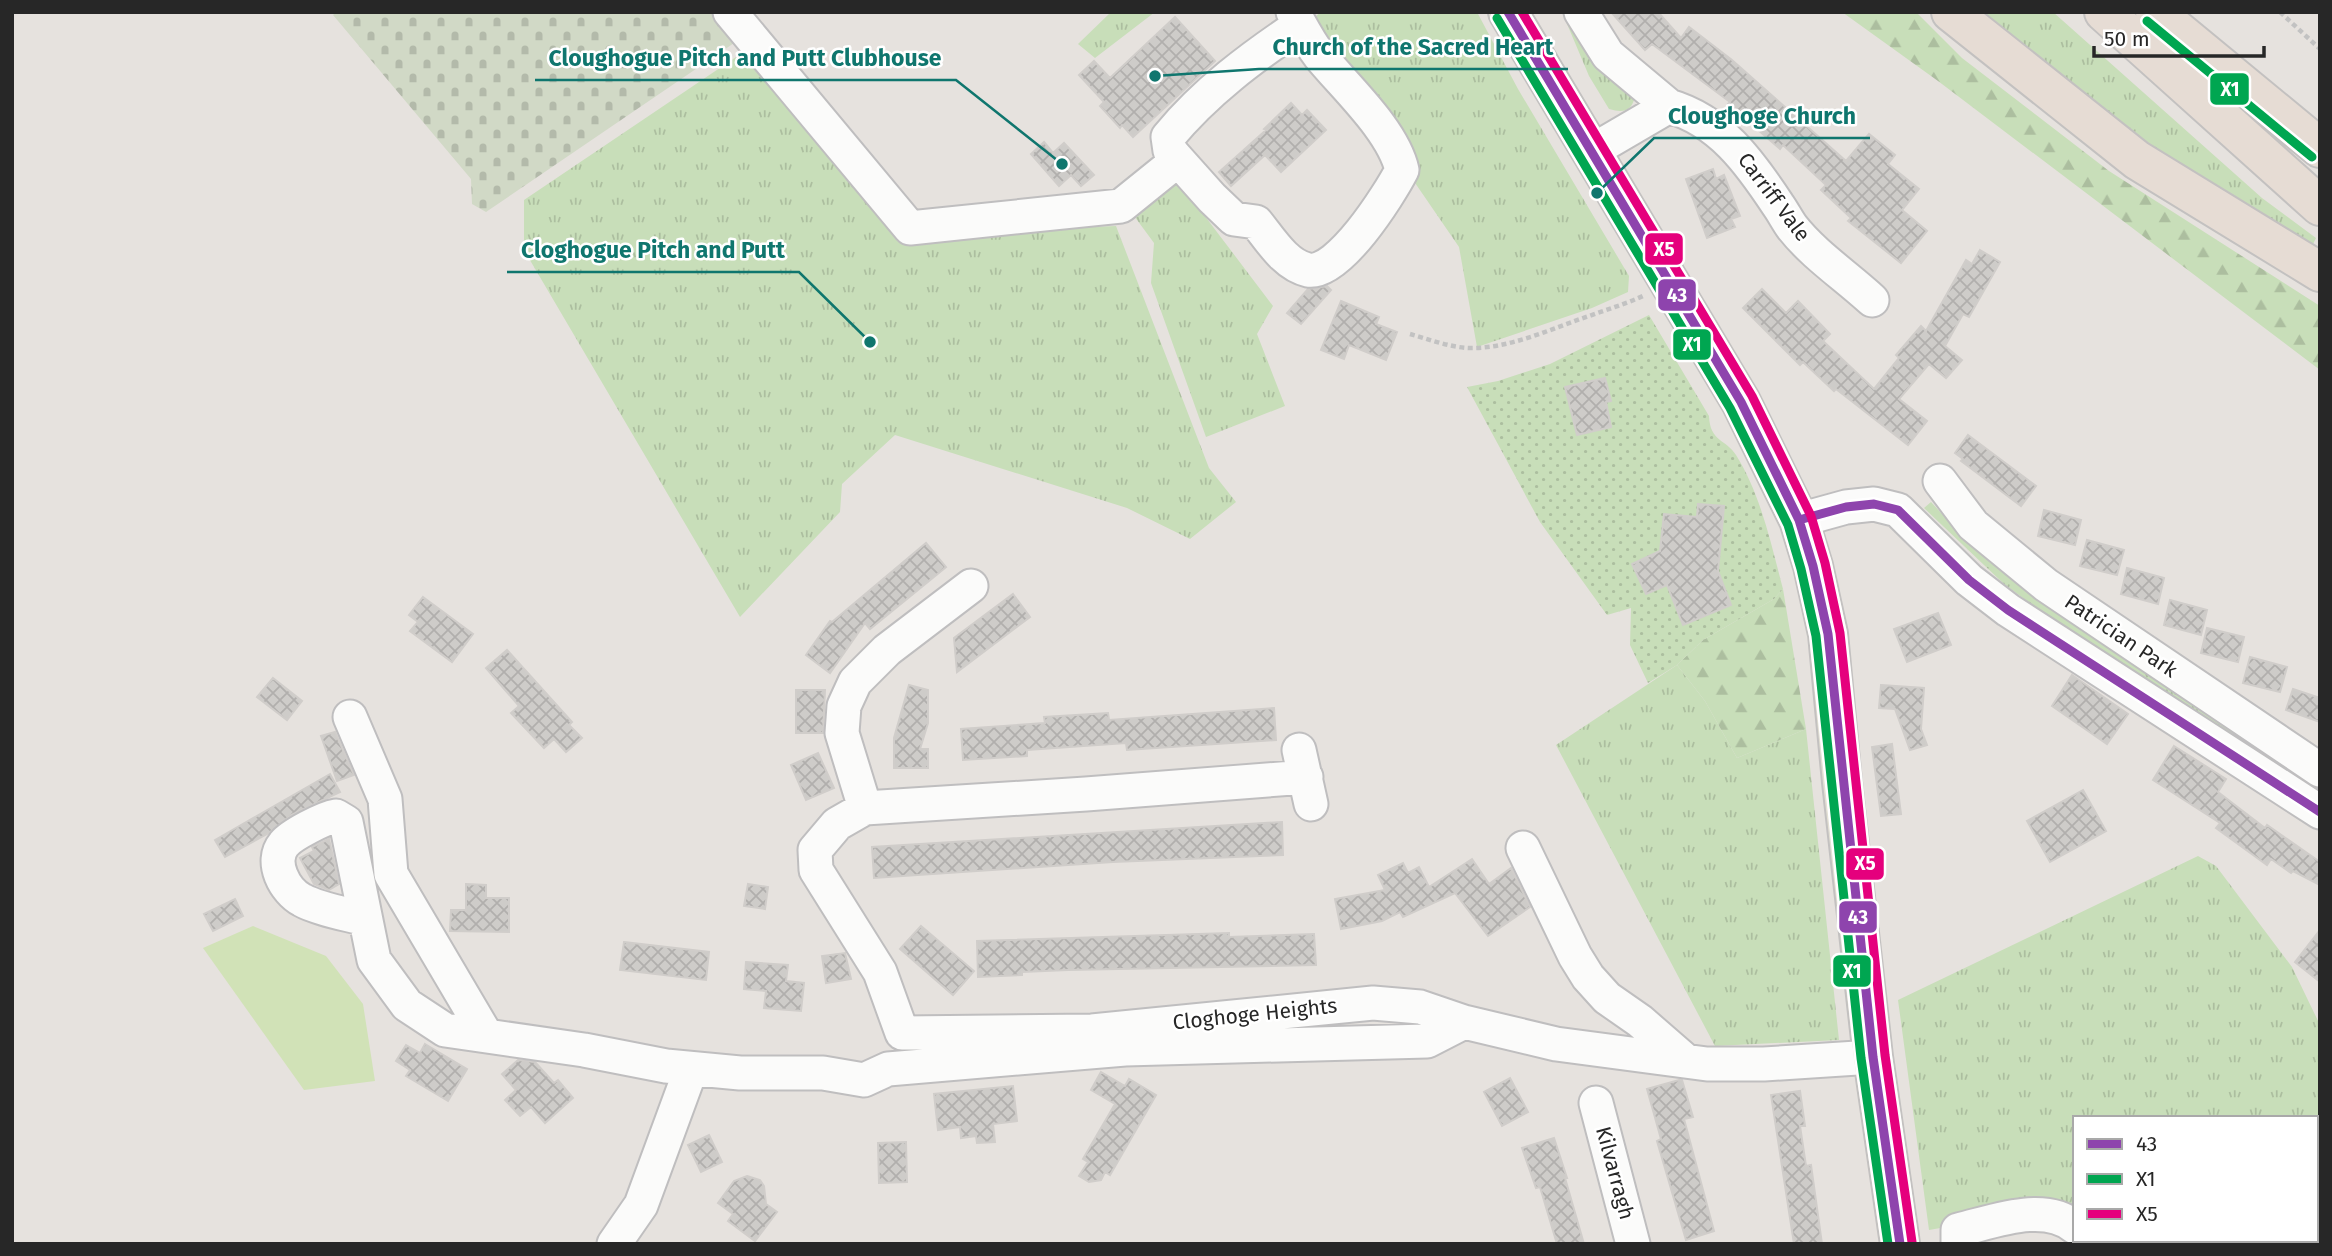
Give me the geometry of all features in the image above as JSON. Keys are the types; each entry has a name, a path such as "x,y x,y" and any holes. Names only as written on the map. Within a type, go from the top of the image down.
{"highway":[{"path":"1951,12 2137,160 2320,272"},
{"path":"2104,12 2320,206"},
{"path":"2155,12 2320,148"}],"main road":[{"path":"1508,12 1741,402 1799,520 1813,566 1828,634 1872,1057 1900,1244"}],"street":[{"path":"730,12 910,228 1121,206 1178,160"},
{"name":"Carriff Vale","path":"1581,12 1608,55 1669,106 1688,111 1732,144 1748,162 1792,228 1872,300"},
{"path":"1303,29 1389,138 1402,170 1394,186 1358,234 1331,264 1317,271 1305,270 1288,260 1256,222 1234,219 1178,160 1170,151 1168,137 1180,122 1249,59 1303,29"},
{"path":"1592,151 1669,106"},
{"name":"Patrician Park","path":"1940,481 1973,525 2046,585 2320,770"},
{"path":"1799,520 1874,504 1898,510 1969,580 2008,610 2320,812"},
{"path":"865,808 842,733 844,705 855,682 887,650 971,586"},
{"path":"350,718 385,799 391,874 486,1035"},
{"name":"Cloghoge Heights","path":"1306,777 865,808 837,824 815,850 816,870 880,972 902,1034 1092,1031 1373,1003 1420,1007 1464,1022 1556,1044 1707,1064 1763,1064 1872,1057"},
{"path":"1523,848 1575,956 1588,977 1607,999 1640,1021 1686,1061"},
{"path":"365,919 374,960 407,1005 445,1030 691,1069 740,1073 823,1073 864,1080 888,1069 1125,1049 1427,1041 1464,1022"},
{"path":"614,1244 641,1205 691,1069"},
{"name":"Kilvarragh","path":"1596,1103 1633,1244"},
{"path":"1958,1244 1958,1230 2036,1214 2066,1219 2073,1225"}],"path":[{"path":"2280,12 2320,49"},
{"path":"1410,334 1467,348 1491,346 1535,337 1622,306 1670,281"}],"green space":[{"path":"336,12 713,12 737,41 486,212 472,204 471,179 333,15"},
{"path":"1111,12 1155,12 1095,58 1078,44"},
{"path":"1321,12 1477,12 1518,89 1629,276 1628,292 1592,308 1477,347 1459,247 1306,24"},
{"path":"1562,12 1567,12 1635,97 1629,108 1622,111 1609,109 1589,76"},
{"path":"1842,12 1916,12 1962,58 2109,171 2320,306 2320,370 1938,81"},
{"path":"1982,12 2053,12 2262,198 2316,238 2313,244 2264,219 2261,212 2151,145"},
{"path":"742,53 897,235 1116,226 1209,468 1236,502 1190,539 1127,508 895,435 842,484 840,512 740,617 524,250 524,200"},
{"path":"1173,174 1273,306 1257,334 1285,406 1206,437 1151,283 1154,243 1129,209"},
{"path":"1649,315 1709,416 1715,436 1732,450 1745,470 1764,520 1783,589 1774,599 1703,640 1677,665 1648,683 1630,645 1631,608 1607,615 1540,522 1467,387 1498,381 1550,364"},
{"path":"1931,502 1966,540 2320,779 2320,794 2042,612 2004,584 1924,508"},
{"path":"1783,589 1806,729 1737,758 1705,701 1677,665 1703,640 1774,599"},
{"path":"1677,665 1705,701 1737,758 1806,729 1839,1040 1715,1046 1556,745"},
{"path":"2198,856 2216,866 2292,967 2320,1025 2320,1244 2128,1242 2318,1242 2318,1116 2073,1116 2073,1211 2065,1206 1929,1230 1898,1000"},
{"path":"253,926 326,956 363,1004 375,1081 304,1090 203,948"}],"building":[{"path":"1611,12 1658,12 1681,38 1689,27 1732,60 1846,161 1869,134 1895,155 1888,164 1919,189 1902,210 1927,231 1901,263 1848,221 1851,218 1821,190 1826,185 1783,145 1780,149 1728,104 1730,102 1652,44 1645,50"},
{"path":"1175,17 1215,61 1133,137 1122,125 1120,128 1100,106 1104,102 1079,75 1094,61 1110,78"},
{"path":"1291,103 1302,115 1307,110 1326,130 1281,172 1265,155 1231,186 1219,172 1266,130 1264,129"},
{"path":"1044,142 1053,153 1064,143 1094,175 1081,186 1071,175 1059,186 1031,154"},
{"path":"1713,169 1716,179 1724,175 1740,216 1731,219 1735,227 1707,238 1686,179"},
{"path":"1980,250 2000,262 1969,317 1963,314 1945,346 1962,360 1946,378 1929,364 1899,399 1927,421 1908,445 1836,389 1834,391 1803,362 1800,365 1743,308 1762,289 1786,313 1798,301 1830,334 1823,341 1874,389 1899,358 1896,355 1921,326 1926,331 1966,260 1972,264"},
{"path":"1327,286 1331,290 1301,324 1287,313 1308,289"},
{"path":"1341,301 1379,317 1376,324 1397,332 1386,360 1349,345 1344,359 1321,350"},
{"path":"1605,378 1611,401 1606,402 1611,427 1577,435 1565,387"},
{"path":"1968,435 2036,486 2021,506 1961,461 1963,459 1955,453"},
{"path":"1698,504 1724,506 1718,571 1731,605 1683,625 1667,585 1646,594 1632,564 1660,551 1664,514 1697,517"},
{"path":"2044,510 2081,520 2075,545 2038,536"},
{"path":"2087,540 2124,550 2117,575 2080,566"},
{"path":"926,543 946,567 870,629 865,623 830,673 806,655 830,621"},
{"path":"2127,568 2164,578 2158,604 2121,594"},
{"path":"1013,594 1030,617 957,672 954,638"},
{"path":"423,597 473,634 452,662 410,631 418,622 409,615"},
{"path":"2170,600 2207,610 2201,635 2164,625"},
{"path":"1938,613 1951,645 1907,662 1894,629"},
{"path":"2207,628 2244,637 2238,662 2201,653"},
{"path":"507,650 572,722 569,725 582,738 566,752 554,739 544,748 511,713 519,706 486,668"},
{"path":"2250,657 2287,667 2280,692 2243,683"},
{"path":"2072,675 2128,714 2107,744 2052,706"},
{"path":"273,678 302,701 287,720 257,697"},
{"path":"909,685 928,690 928,723 920,749 928,749 928,768 894,768 894,738"},
{"path":"1881,685 1924,688 1921,729 1927,745 1910,750 1895,709 1879,708"},
{"path":"2293,689 2320,698 2320,722 2286,710"},
{"path":"796,690 825,690 823,733 796,733"},
{"path":"1274,708 1276,740 1127,750 1126,743 1027,750 1027,756 963,760 961,729 1045,723 1044,717 1108,713 1109,720"},
{"path":"335,732 354,775 337,781 321,736"},
{"path":"1892,744 1901,814 1881,816 1872,747"},
{"path":"2174,746 2226,779 2218,792 2265,828 2267,825 2320,862 2320,885 2293,871 2291,873 2271,859 2267,865 2216,828 2220,823 2153,780"},
{"path":"818,753 834,788 806,800 791,765"},
{"path":"330,774 340,792 291,815 269,833 225,857 215,840"},
{"path":"2083,790 2106,831 2050,862 2027,821"},
{"path":"1282,822 1283,855 1113,862 874,878 872,847"},
{"path":"329,839 339,884 329,890 314,884 300,858 314,851 312,847"},
{"path":"1472,859 1489,884 1511,868 1530,907 1488,936 1455,893 1403,917 1400,912 1382,921 1341,929 1335,899 1385,890 1378,875 1403,863 1408,873 1419,867 1429,887"},
{"path":"466,884 486,885 486,898 509,898 509,932 450,931 451,910 466,910"},
{"path":"748,884 768,887 765,909 744,906"},
{"path":"235,899 243,916 213,931 204,914"},
{"path":"921,926 974,971 953,995 900,949"},
{"path":"2320,930 2320,982 2295,962"},
{"path":"1229,933 1229,937 1314,934 1316,965 1068,970 978,977 977,941"},
{"path":"624,942 709,952 706,980 620,970"},
{"path":"845,953 851,979 826,983 822,956"},
{"path":"746,962 788,965 786,981 804,983 801,1011 764,1008 766,991 744,989"},
{"path":"425,1044 467,1069 448,1101 406,1076 410,1070 396,1061 406,1045 420,1053"},
{"path":"518,1060 535,1062 554,1083 558,1080 573,1098 545,1123 531,1107 520,1116 505,1100 516,1090 502,1074"},
{"path":"1101,1072 1125,1086 1129,1079 1156,1095 1110,1175 1105,1172 1101,1180 1089,1182 1079,1176 1088,1162 1083,1159 1115,1104 1091,1090"},
{"path":"1510,1078 1528,1112 1502,1126 1484,1092"},
{"path":"1682,1080 1693,1117 1684,1119 1714,1231 1686,1240 1657,1141 1661,1139 1647,1089"},
{"path":"1013,1086 1017,1121 993,1124 995,1142 977,1143 976,1136 961,1138 960,1127 938,1130 934,1094"},
{"path":"1800,1091 1805,1126 1800,1126 1806,1166 1811,1165 1822,1244 1794,1244 1771,1095"},
{"path":"709,1135 722,1162 701,1172 688,1145"},
{"path":"1554,1138 1584,1244 1557,1244 1540,1187 1536,1188 1522,1148"},
{"path":"906,1142 907,1182 879,1183 878,1143"},
{"path":"747,1176 760,1180 764,1186 766,1204 777,1212 755,1241 728,1221 733,1214 718,1203 734,1181"}],"transit line":[{"name":"43","path":"1508,12 1741,402 1799,520 1813,566 1828,634 1873,1057 1900,1244"},
{"name":"X5","path":"1522,12 1752,396 1811,516 1825,563 1840,633 1885,1055 1912,1242"},
{"name":"X1","path":"1497,18 1730,408 1788,525 1816,636 1861,1058 1888,1244"},
{"name":"X1","path":"2147,21 2312,157"},
{"name":"43","path":"1799,520 1846,507 1874,504 1898,510 1969,580 2008,610 2320,812"}],"place":[{"name":"Church of the Sacred Heart","path":"1155,76"},
{"name":"Cloughogue Pitch and Putt Clubhouse","path":"1062,164"},
{"name":"Cloughoge Church","path":"1597,193"},
{"name":"Cloghogue Pitch and Putt","path":"870,342"}]}
